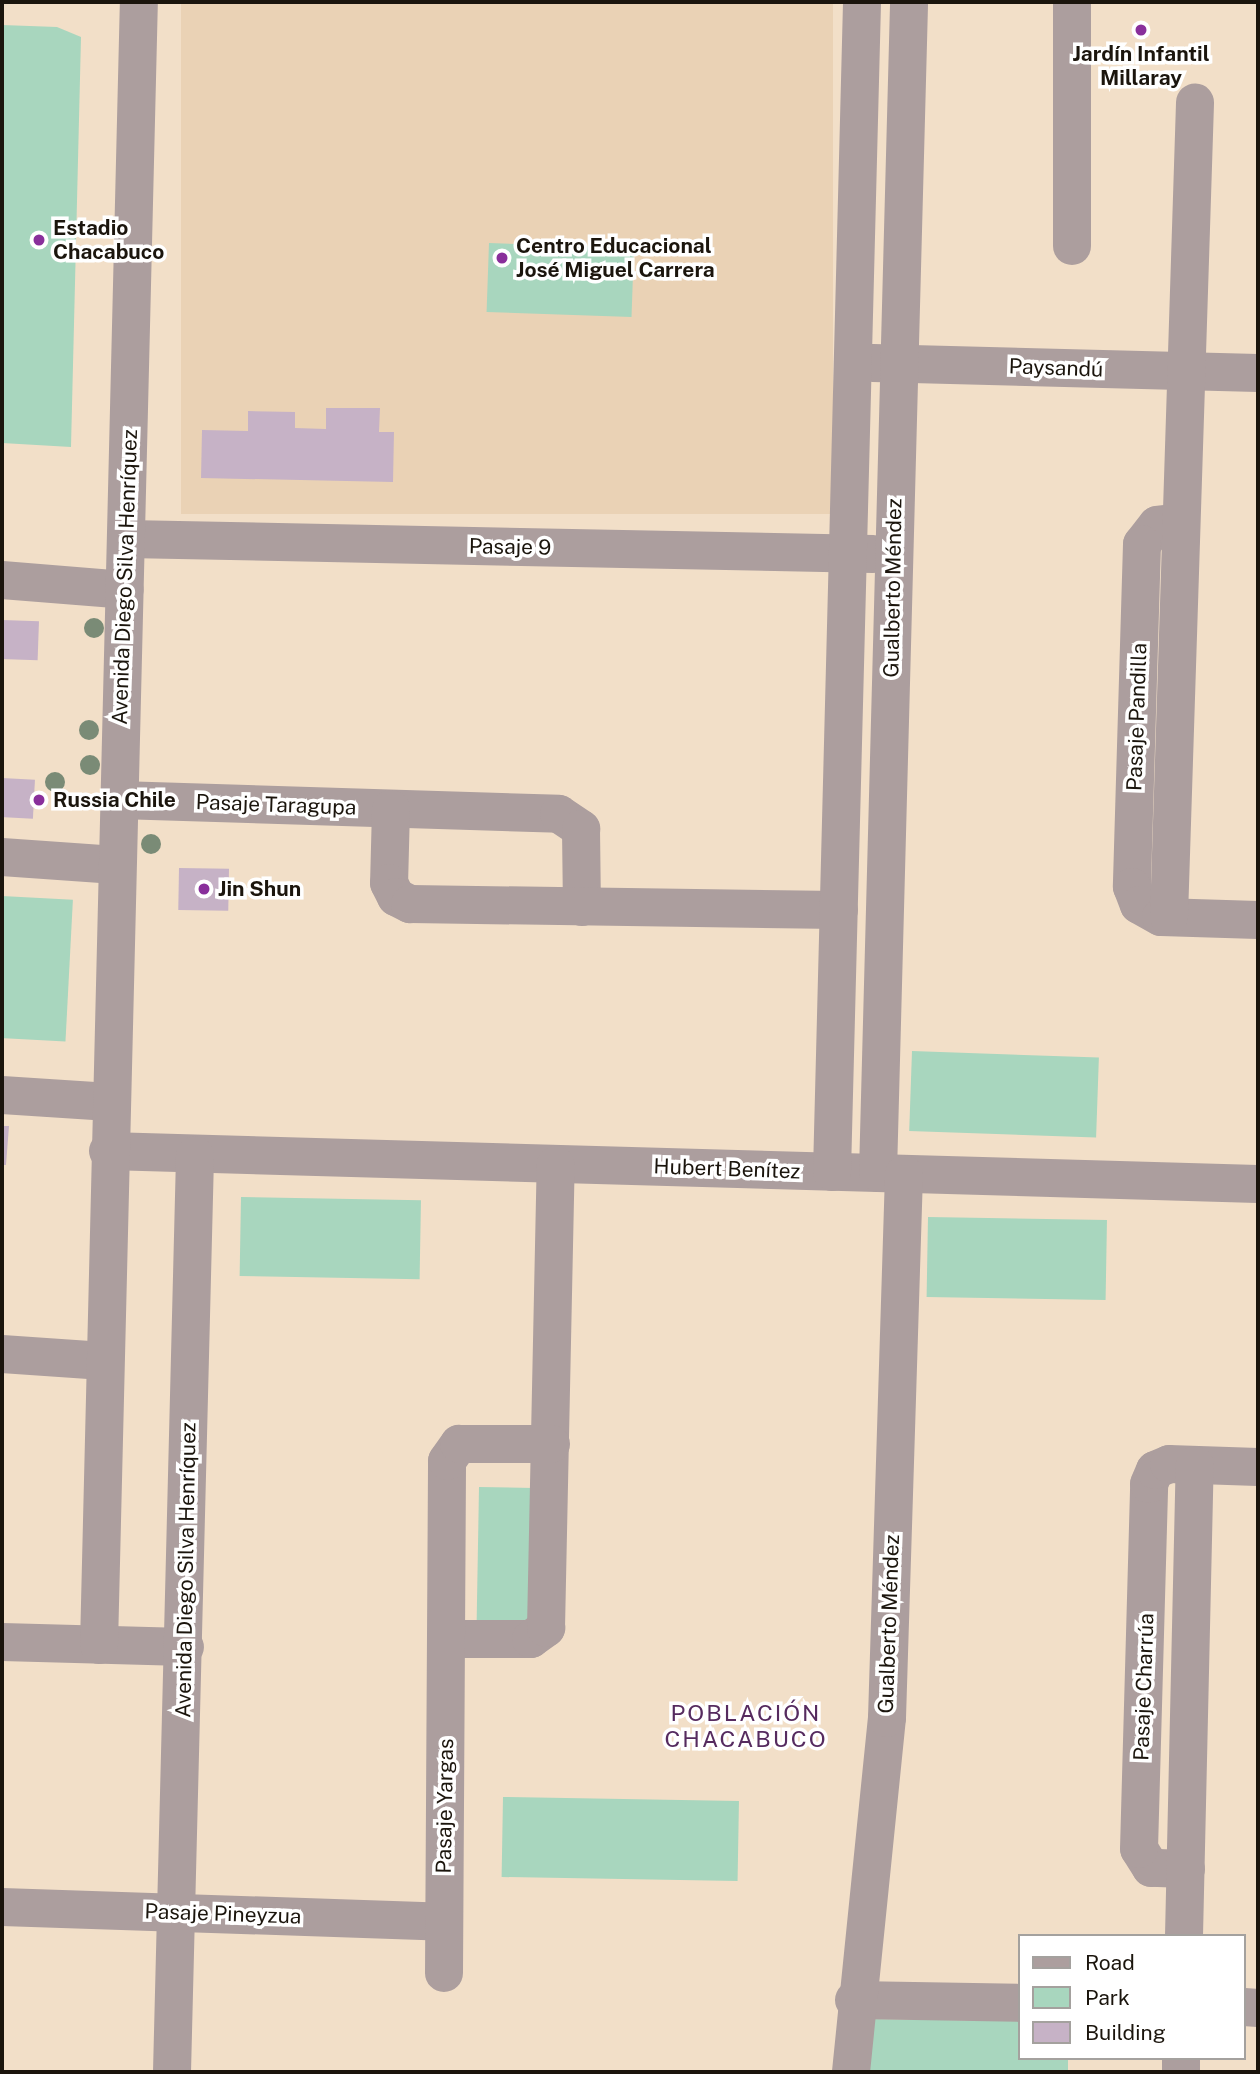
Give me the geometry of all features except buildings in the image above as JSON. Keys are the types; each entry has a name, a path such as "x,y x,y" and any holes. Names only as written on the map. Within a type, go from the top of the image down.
{"street":[{"name":"Avenida Diego Silva Henríquez","path":"99,1645 108,1151 127,539 139,2"},
{"path":"832,1172 862,2"},
{"name":"Gualberto Méndez","path":"851,2072 854,2000 887,1718 894,554 908,2"},
{"path":"1072,2 1072,246"},
{"name":"Pasaje Pandilla","path":"1195,102 1169,917 1258,920"},
{"name":"Paysandú","path":"853,362 1258,373"},
{"name":"Pasaje 9","path":"127,539 894,554"},
{"path":"2,580 125,590"},
{"name":"Pasaje Taragupa","path":"119,800 567,816 583,839 582,907"},
{"path":"391,809 389,883 402,902 839,911"},
{"path":"2,857 117,865"},
{"path":"2,1095 110,1102"},
{"path":"108,1151 195,1155"},
{"name":"Avenida Diego Silva Henríquez","path":"172,2072 185,1647 195,1155"},
{"name":"Hubert Benítez","path":"195,1155 1258,1184"},
{"path":"446,1639 531,1639 546,1628 555,1165"},
{"path":"2,1354 104,1361"},
{"name":"Pasaje Yargas","path":"444,1973 446,1639 452,1449 468,1443 551,1444"},
{"path":"1184,1934 1195,1465 1258,1467"},
{"name":"Pasaje Charrúa","path":"1186,1869 1152,1868 1139,1849 1149,1484 1156,1469 1195,1465"},
{"path":"2,1642 185,1647"},
{"name":"Pasaje Pineyzua","path":"2,1907 444,1922"},
{"path":"854,2000 1018,2003"}],"shaded area":[{"name":"Centro Educacional José Miguel Carrera","path":"181,2 833,2 833,514 181,514"}],"green space":[{"name":"Estadio Chacabuco","path":"2,25 57,27 81,37 71,447 2,443"},
{"path":"489,243 634,248 632,317 487,312"},
{"path":"2,896 73,900 65,1042 2,1038"},
{"path":"912,1051 1099,1058 1096,1137 909,1131"},
{"path":"241,1197 421,1200 420,1279 240,1276"},
{"path":"928,1217 1107,1220 1106,1300 927,1297"},
{"path":"479,1487 534,1488 532,1623 477,1622"},
{"path":"503,1797 739,1801 738,1881 502,1877"},
{"path":"867,2019 1018,2021 1018,2060 1068,2060 1068,2072 866,2072"}],"place":[{"name":"Jardín Infantil Millaray","path":"1141,30"},
{"name":"Estadio Chacabuco","path":"39,240"},
{"name":"Centro Educacional José Miguel Carrera","path":"502,258"},
{"name":"Russia Chile","path":"39,800"},
{"name":"Jin Shun","path":"204,889"}],"district":[{"name":"POBLACIÓN CHACABUCO","path":"746,1726"}]}
